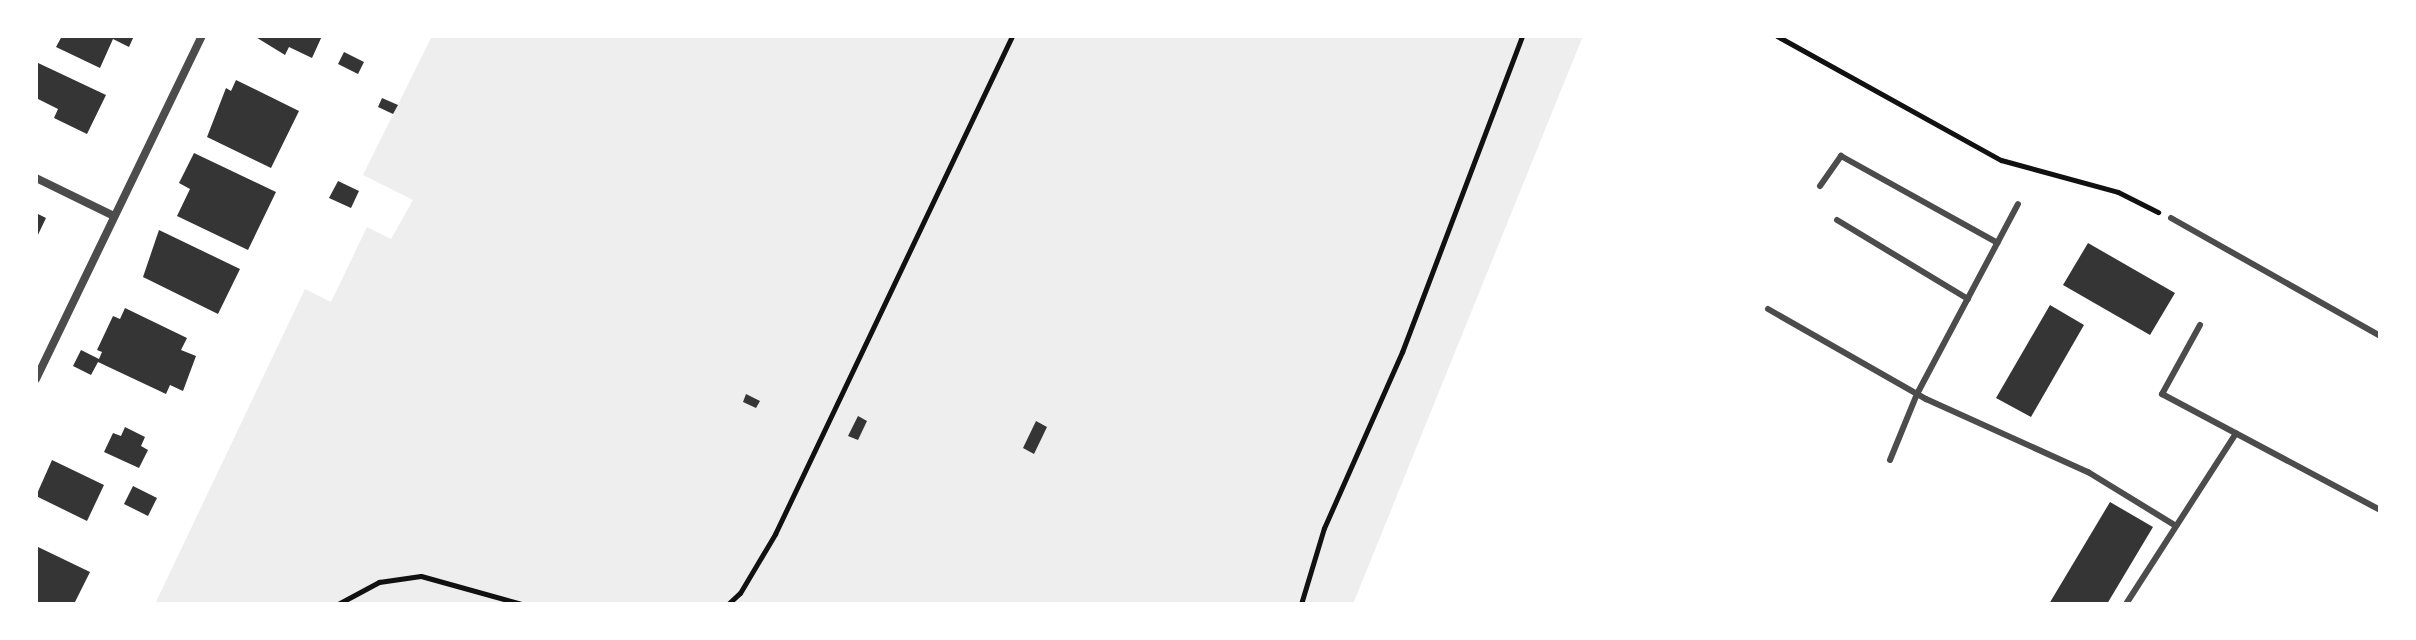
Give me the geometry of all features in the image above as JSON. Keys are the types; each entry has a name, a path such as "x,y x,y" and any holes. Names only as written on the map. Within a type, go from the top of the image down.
{"street":[{"path":"36,379 202,36"},
{"path":"36,178 114,216"}],"lane":[{"path":"1820,186 1841,156 1998,243"},
{"path":"1890,460 1917,394 2018,204"},
{"path":"2171,218 2380,336"},
{"path":"1837,220 1968,299"},
{"path":"1768,309 1917,394 2088,472 2176,526"},
{"path":"2200,325 2162,394 2380,510"},
{"path":"2126,604 2236,433"}],"path":[{"path":"728,604 740,593 775,534 1012,36"},
{"path":"1301,604 1324,528 1402,352 1522,36"},
{"path":"1777,36 2001,160 2118,192 2171,218"},
{"path":"338,604 379,582 421,576 522,604"}],"shaded area":[{"path":"432,36 1583,36 1353,604 155,604 305,289 331,302 367,227 391,239 413,200 363,175"}],"building":[{"path":"62,36 134,36 129,47 113,39 100,68 56,47"},
{"path":"254,36 322,36 312,58 289,47 285,55"},
{"path":"344,52 364,62 358,74 338,64"},
{"path":"36,62 106,95 87,134 54,118 58,109 36,98"},
{"path":"236,80 299,111 271,168 207,137 226,88 231,91"},
{"path":"382,98 398,105 393,114 378,107"},
{"path":"194,153 276,192 248,250 177,216 190,189 179,183"},
{"path":"338,181 359,191 351,208 329,198"},
{"path":"36,213 46,218 36,239"},
{"path":"159,230 240,269 218,314 143,277"},
{"path":"2088,243 2175,293 2150,335 2063,285"},
{"path":"2050,305 2084,325 2031,417 1996,398"},
{"path":"125,308 187,338 181,350 196,356 183,391 170,385 166,394 98,362 91,375 73,366 81,350 99,359 102,352 97,350 113,316 120,319"},
{"path":"746,394 760,401 756,408 743,402"},
{"path":"858,416 867,421 858,440 848,436"},
{"path":"1036,421 1047,427 1034,454 1023,448"},
{"path":"125,427 145,437 141,446 148,450 139,468 104,452 113,433 121,436"},
{"path":"52,460 104,485 87,521 36,496"},
{"path":"133,486 157,498 148,516 124,504"},
{"path":"2110,502 2153,527 2107,604 2049,604"},
{"path":"36,546 90,572 74,604 36,604"}]}
